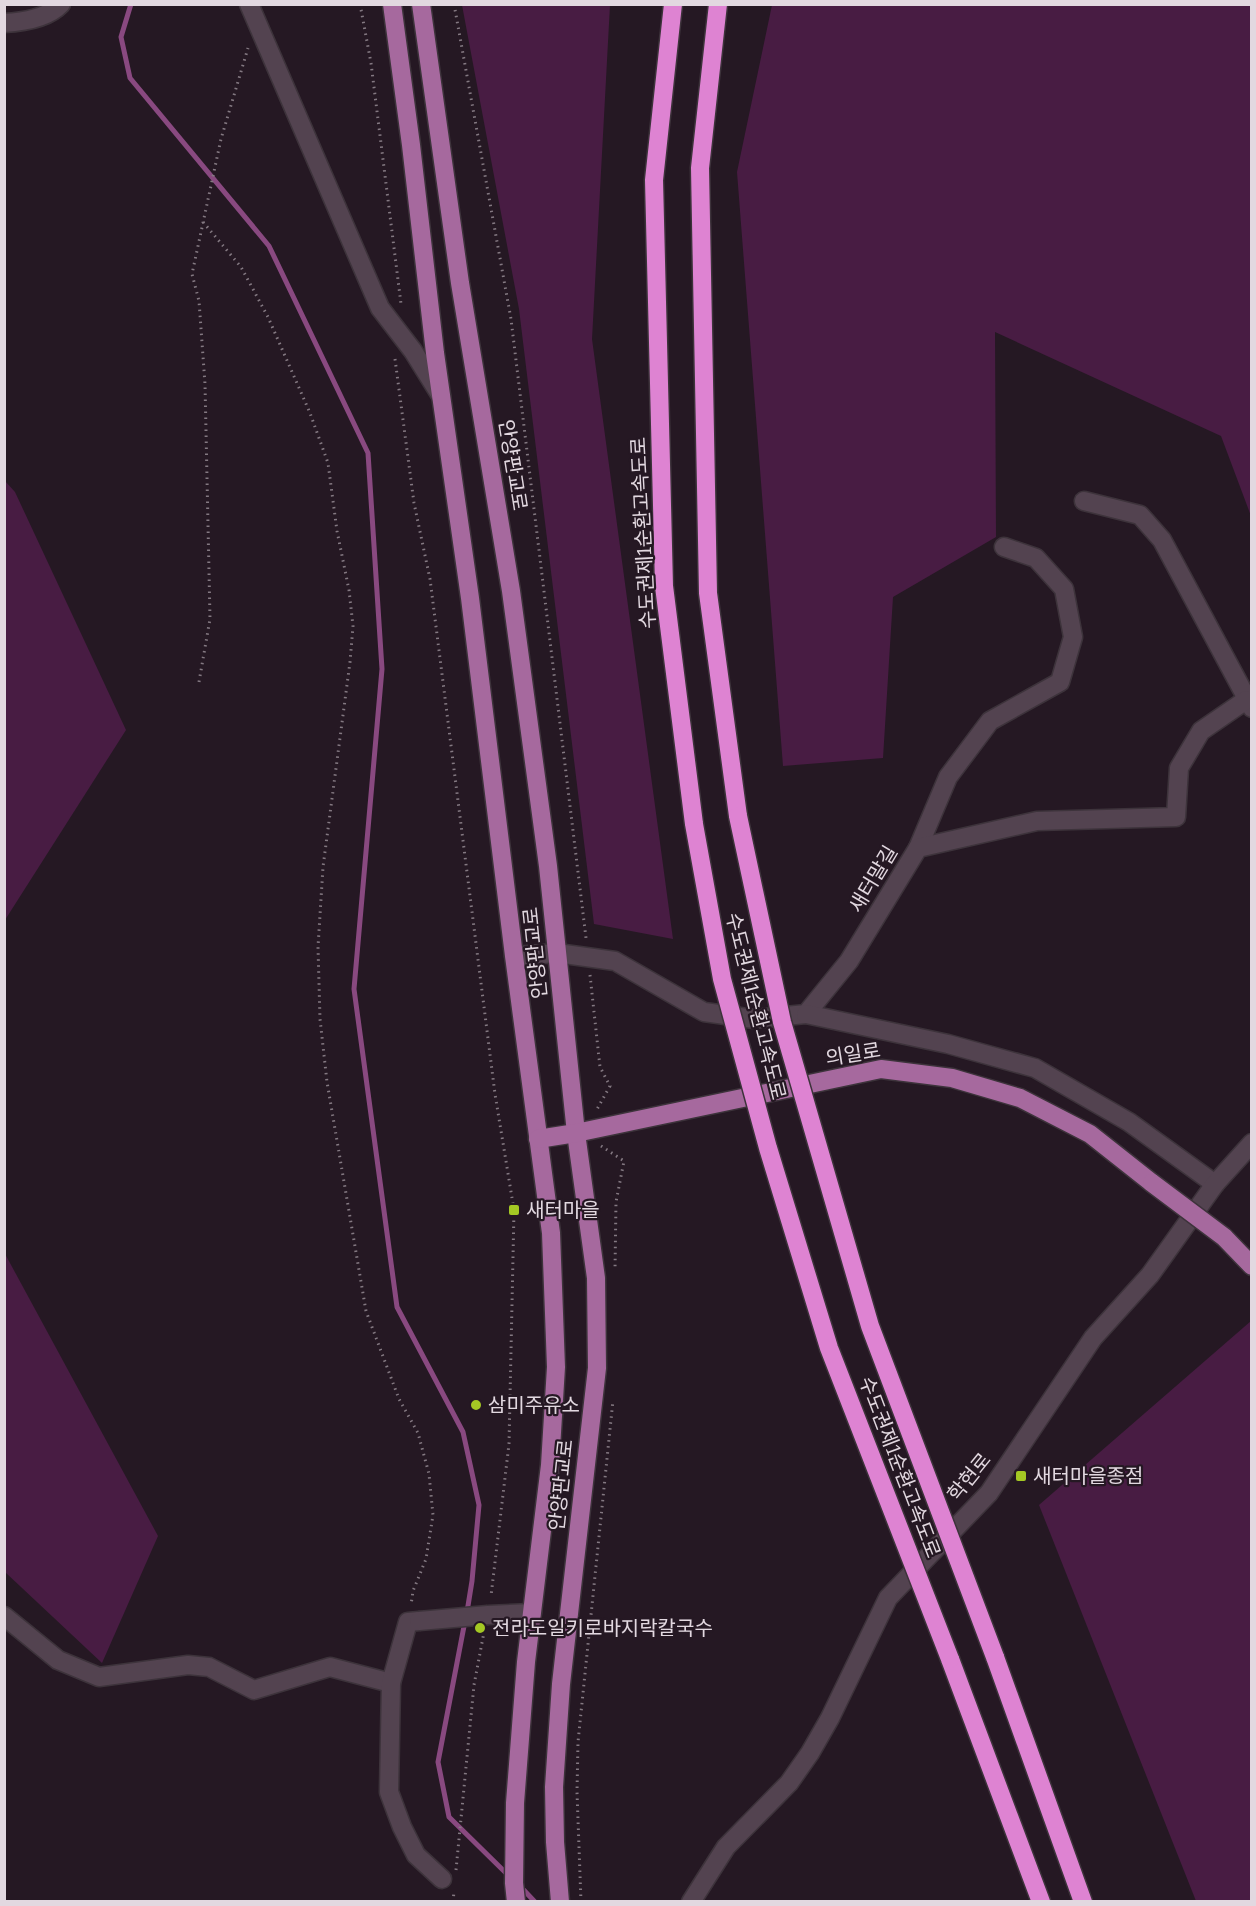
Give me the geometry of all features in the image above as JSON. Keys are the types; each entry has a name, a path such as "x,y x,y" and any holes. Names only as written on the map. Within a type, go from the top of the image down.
{"highway":[{"name":"수도권제1순환고속도로","path":"673,4 654,180 664,586 694,824 722,979 768,1148 829,1348 950,1659 1041,1902"},
{"name":"수도권제1순환고속도로","path":"718,4 700,168 708,593 738,816 782,1022 870,1326 995,1658 1083,1902"}],"main road":[{"name":"안양판교로","path":"392,4 551,1233 556,1367 550,1465 526,1662 515,1803 514,1883 516,1902"},
{"name":"안양판교로","path":"421,4 460,283 511,591 557,952 576,1133 596,1278 597,1368 561,1684 554,1787 555,1842 560,1902"},
{"name":"의일로","path":"538,1139 881,1069 952,1078 1020,1098 1090,1134 1224,1237"},
{"path":"1224,1237 1251,1255"},
{"path":"1224,1237 1251,1266"}],"street":[{"path":"4,23 22,22 55,11 61,4"},
{"path":"249,4 380,308 413,351 441,396"},
{"name":"새터말길","path":"806,1014 849,961 918,848 1037,821 1176,817 1179,768 1201,731 1249,704 1162,540 1140,515 1084,501"},
{"path":"918,848 948,777 990,721 1060,682 1073,637 1064,590 1036,558 1004,547"},
{"path":"514,956 557,952 615,961 704,1012 754,1019 806,1014 948,1044 1035,1068 1130,1122 1215,1184"},
{"name":"학현로","path":"691,1902 726,1847 789,1783 810,1753 830,1718 888,1598 989,1493 1093,1338 1150,1275 1215,1184 1251,1143"},
{"path":"451,1883 416,1855 402,1827 389,1792 391,1683 413,1621 532,1613"},
{"path":"4,1616 58,1660 99,1677 188,1665 209,1667 254,1690 330,1667 391,1683"}],"path":[{"path":"360,4 371,63 401,305 395,365 414,503 430,579 495,1094 514,1210 509,1444 488,1615 474,1685 463,1814 451,1883 453,1902"},
{"path":"199,682 210,619 205,384 199,301 192,274 221,139 243,60 257,23"},
{"path":"203,222 241,267 268,317 310,413 327,463 349,590 353,626 351,653 322,867 318,947 320,1019 327,1082 366,1311 399,1399 418,1433 429,1474 433,1515 426,1559 413,1591 413,1621"},
{"path":"577,1792 581,1902"}],"shaded area":[{"path":"462,5 610,5 592,339 673,939 594,924 519,309"},
{"path":"772,5 1252,5 1251,516 1221,436 995,332 996,537 893,597 883,758 783,766 737,172"},
{"path":"5,481 15,492 126,730 5,920"},
{"path":"4,1252 158,1536 102,1663 5,1572"},
{"path":"1251,1321 1251,1901 1196,1901 1039,1505"}],"waterway":[{"path":"131,4 121,37 130,78 269,246 368,453 382,669 354,989 397,1307 463,1432 479,1505 467,1612"},
{"path":"465,1621 438,1762 449,1817 510,1877"},
{"path":"519,1885 535,1902"}],"place":[{"name":"새터마을","path":"514,1210"},
{"name":"삼미주유소","path":"476,1405"},
{"name":"새터마을종점","path":"1021,1476"},
{"name":"전라도일키로바지락칼국수","path":"480,1628"}]}
